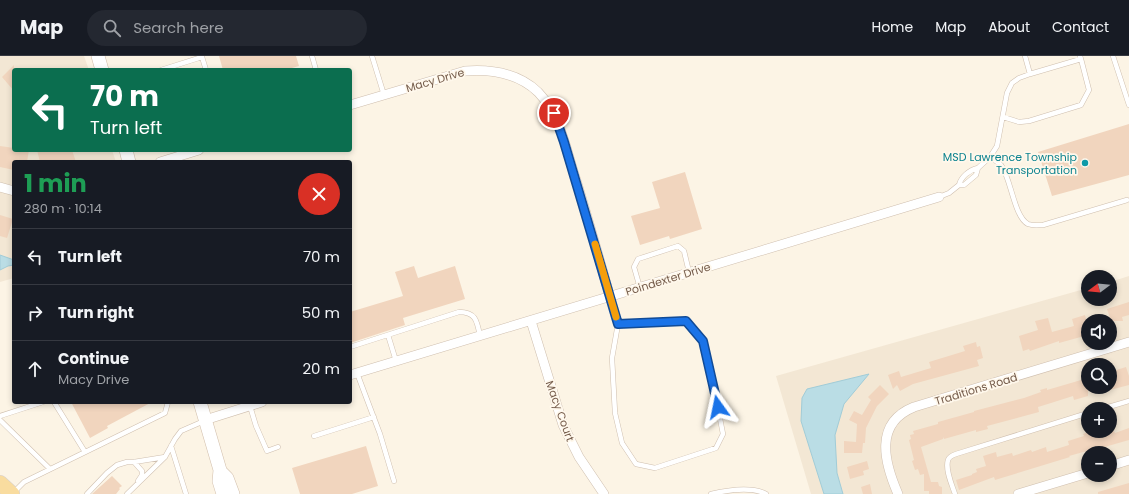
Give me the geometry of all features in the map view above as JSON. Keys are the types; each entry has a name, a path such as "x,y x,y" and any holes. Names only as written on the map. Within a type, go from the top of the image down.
{"main road":[{"path":"98,56 101,68"},
{"path":"201,404 220,470 219,481 223,494"},
{"path":"220,470 227,478 232,494"},
{"path":"0,483 12,494"}],"street":[{"name":"Macy Drive","path":"352,104 465,71 477,70 504,72 527,84 537,92 554,113 610,297"},
{"path":"166,160 192,152"},
{"path":"0,187 12,190"},
{"name":"Poindexter Drive","path":"354,374 939,197"},
{"name":"Macy Court","path":"531,321 563,425 579,458 604,494"},
{"name":"Traditions Road","path":"897,491 886,455 885,442 893,422 902,413 914,407 1129,342"},
{"path":"205,420 244,405"},
{"path":"1117,464 1129,460"},
{"path":"1018,494 1081,475"}],"lane":[{"path":"312,56 315,68"},
{"path":"372,56 384,94"},
{"path":"1025,56 1030,74"},
{"path":"1114,56 1129,105"},
{"path":"167,68 202,57 205,68"},
{"path":"939,197 949,193 959,185 960,180 990,158 997,146 1007,93 1012,83 1019,78 1080,57 1089,90 1081,105 1029,121 1019,122 1003,117"},
{"path":"990,158 1000,164 1006,175 1021,217 1027,223 1034,226 1043,225 1127,200"},
{"path":"640,288 634,267 638,258 678,246 684,251 690,273"},
{"path":"610,297 618,324 612,358 615,413 622,443 636,464 655,468 716,448 723,434 703,341 686,321 618,324"},
{"path":"352,346 458,312 467,312 474,316 480,336"},
{"path":"388,335 396,361"},
{"path":"354,374 374,417 394,481"},
{"path":"1117,405 1129,401"},
{"path":"0,416 36,404"},
{"path":"55,404 85,452"},
{"path":"12,494 24,482 165,413 167,404"},
{"path":"244,405 256,426 267,451 278,447"},
{"path":"955,494 948,468 948,460 951,456 1081,415"},
{"path":"314,436 374,417"},
{"path":"0,420 50,469"},
{"path":"127,494 165,457 181,431 205,420"},
{"path":"171,446 186,494"},
{"path":"87,494 117,465 127,462 165,457"},
{"path":"123,494 142,475 141,469 134,462"},
{"path":"711,494 735,490 758,490 766,494"}],"shaded area":[{"path":"0,56 84,56 88,68 12,68 12,152 113,152 115,160 12,160 12,279 0,282"},
{"path":"1129,276 1129,494 811,494 776,376 1081,290 1081,306 1117,306 1117,280"}],"water":[{"path":"0,255 12,259 12,265 0,270"},
{"path":"869,374 844,404 835,435 837,473 843,494 824,494 801,421 802,398 807,389"}],"building":[{"path":"219,56 296,56 299,66 292,68 222,68"},
{"path":"14,65 14,68 12,68 12,89 2,77"},
{"name":"MSD Lawrence Township Transportation","path":"1129,124 1129,175 1052,196 1038,152"},
{"path":"0,146 12,148 12,152 29,152 27,160 12,160 12,170 0,167"},
{"path":"38,152 73,152 75,160 40,160"},
{"path":"685,172 702,229 670,239 669,236 640,245 631,216 660,208 652,182"},
{"path":"0,215 12,219 7,238 0,236"},
{"path":"414,266 418,278 455,266 465,299 403,318 405,325 352,342 352,311 403,296 395,272"},
{"path":"1129,302 1129,315 1122,317 1123,321 1117,321 1117,314 1109,314 1107,309"},
{"path":"1081,316 1081,337 1059,343 1059,341 1030,351 1029,349 1023,351 1019,336 1038,330 1035,321 1048,318 1052,332 1074,326 1072,319"},
{"path":"976,342 977,347 980,346 983,358 977,360 979,366 913,384 900,391 897,385 893,389 888,375 899,371 901,377 931,368 929,362 965,351 963,346"},
{"path":"1126,367 1129,376 1129,385 1117,388 1117,370"},
{"path":"1081,380 1081,394 1088,394 1088,396 1074,400 1073,396 1038,407 1039,412 987,426 988,429 976,432 976,430 944,439 943,437 943,439 921,447 931,482 938,482 939,486 942,487 942,494 929,494 929,491 924,491 924,474 920,475 918,469 915,470 912,461 914,460 909,440 911,439 910,435 914,434 913,431 974,411 1024,398 1041,392 1040,390 1047,388 1047,390"},
{"path":"880,385 889,394 877,406 866,428 865,443 863,443 862,453 844,453 844,441 856,442 857,424 849,420 854,411 862,415 871,400 868,397"},
{"path":"72,404 148,404 107,426 108,428 90,438"},
{"path":"1129,428 1129,440 1108,446 1081,446 1081,453 1069,456 1070,457 995,480 994,477 959,490 956,480 972,475 977,472 976,469 986,466 983,456 996,452 997,457 1012,453 1013,456 1046,447 1047,452 1069,445 1068,441 1081,437 1117,438 1117,432"},
{"path":"366,446 378,486 352,494 300,494 292,468"},
{"path":"867,461 869,469 863,471 864,475 850,479 847,467"},
{"path":"112,476 122,486 116,494 92,494"},
{"path":"1129,483 1129,494 1098,494 1098,492"},
{"path":"870,484 872,494 863,494 861,487"}],"slow traffic":[{"path":"595,244 616,317"}],"place":[{"name":"MSD Lawrence Township Transportation","path":"1085,163"}],"route":[{"path":"554,113 618,324 686,321 703,341 718,407"}]}
